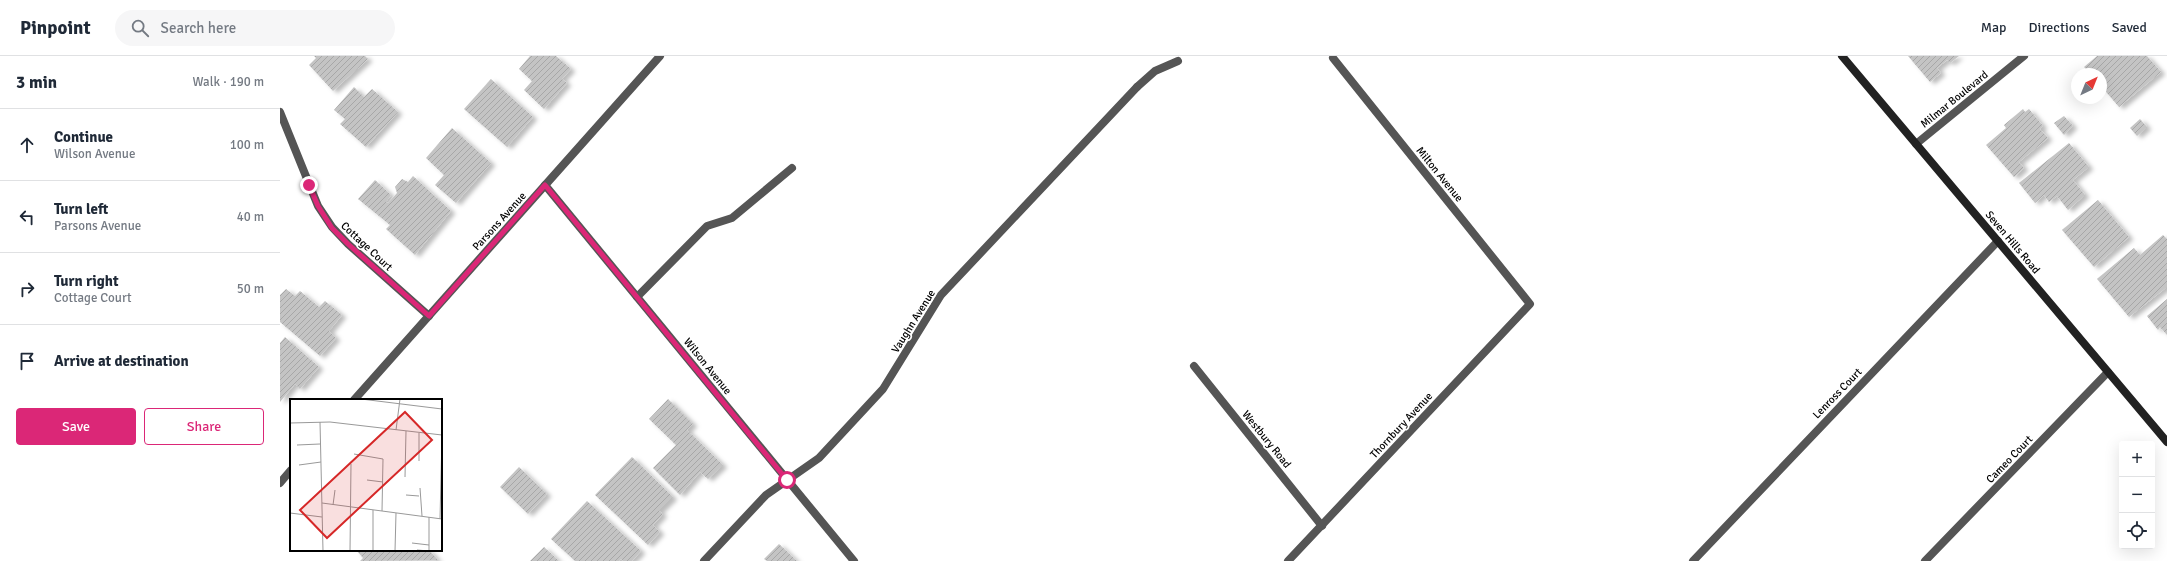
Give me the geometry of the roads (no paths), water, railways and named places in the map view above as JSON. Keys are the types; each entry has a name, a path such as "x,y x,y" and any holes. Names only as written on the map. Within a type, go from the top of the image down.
{"street":[{"name":"Parsons Avenue","path":"355,399 660,56"},
{"name":"Seven Hills Road","path":"1842,56 2167,442"},
{"name":"Milmar Boulevard","path":"1916,144 2024,56"},
{"name":"Milton Avenue","path":"1331,57 1530,304"},
{"name":"Vaughn Avenue","path":"704,561 766,495 819,458 883,389 941,296 1137,87 1155,71 1178,62"},
{"name":"Cottage Court","path":"280,112 318,206 332,228 429,316"},
{"path":"637,297 708,226 732,218 792,168"},
{"name":"Wilson Avenue","path":"545,185 854,561"},
{"name":"Lenross Court","path":"1693,561 1998,241"},
{"name":"Thornbury Avenue","path":"1288,561 1530,304"},
{"name":"Westbury Road","path":"1194,366 1322,526"},
{"name":"Cameo Court","path":"1925,561 2108,372"},
{"path":"280,483 290,471"}]}
